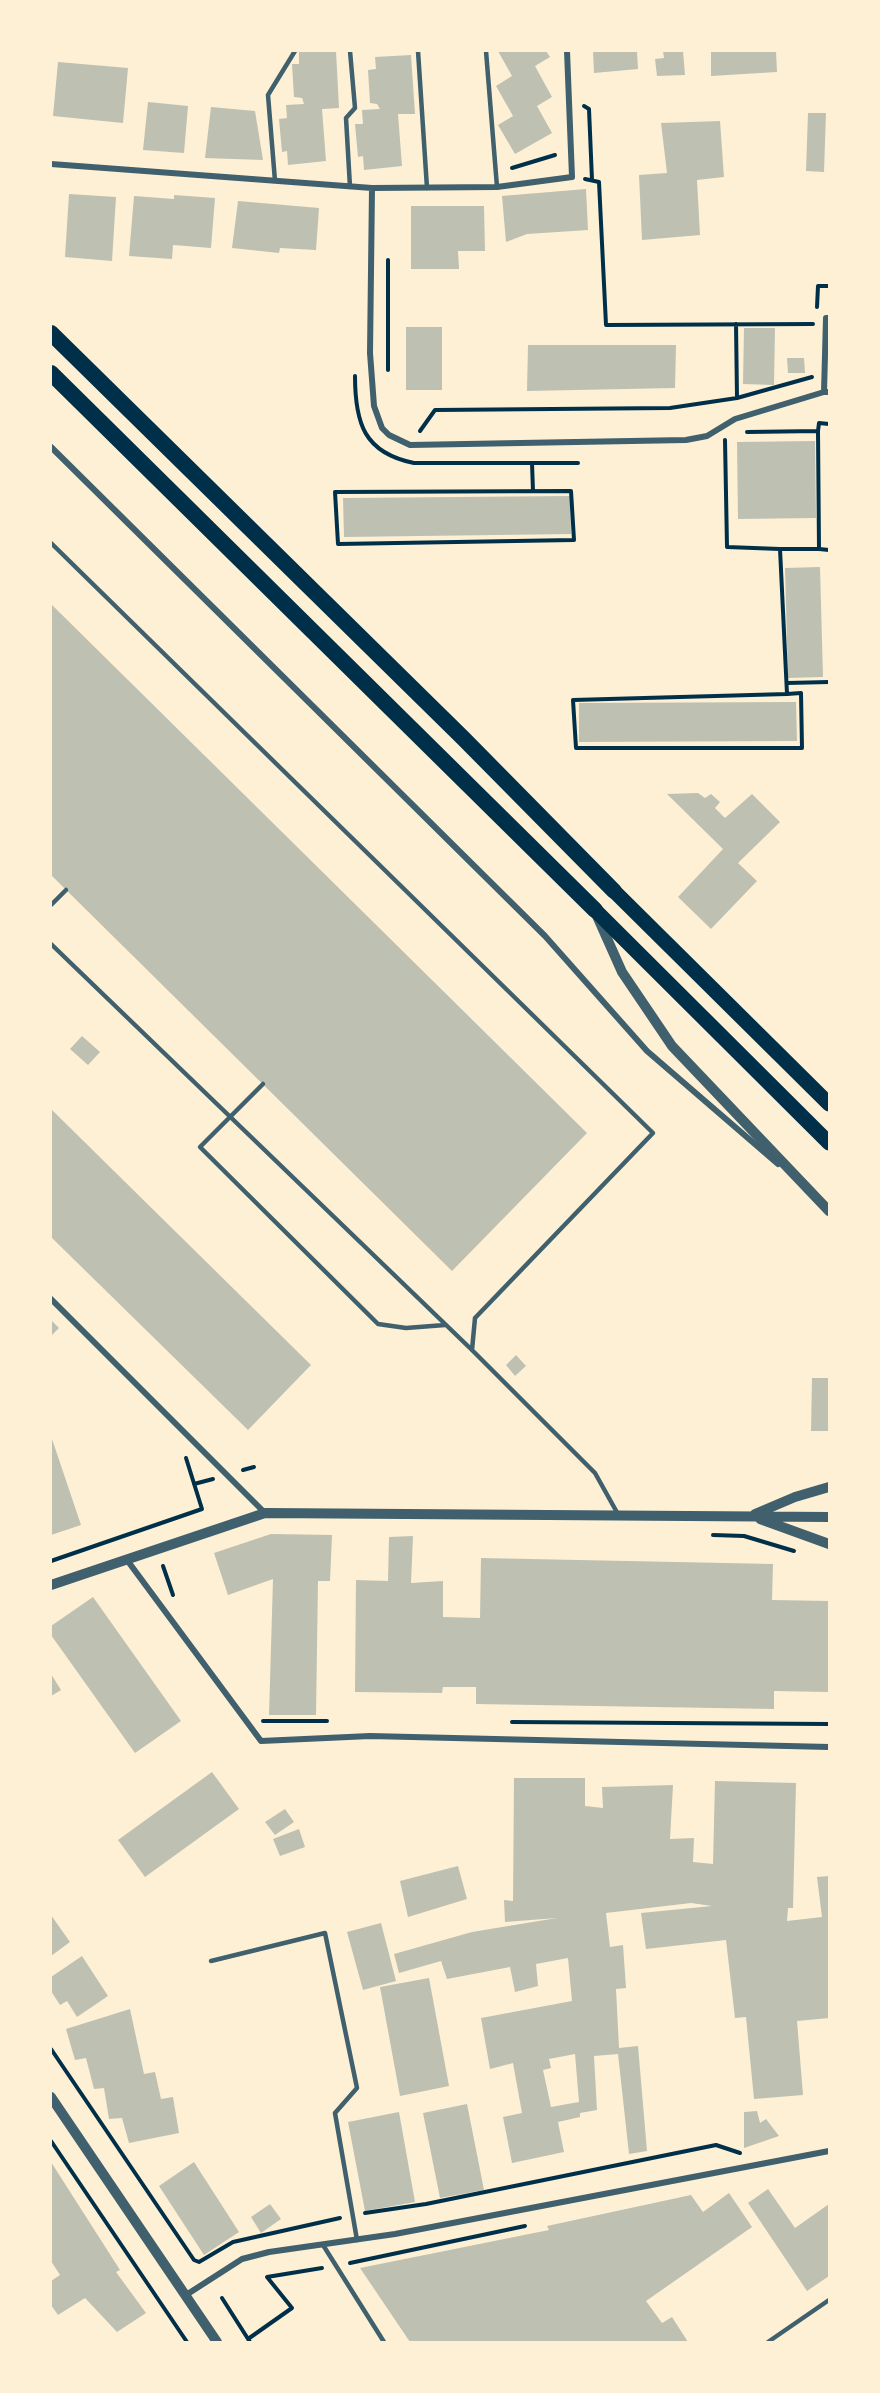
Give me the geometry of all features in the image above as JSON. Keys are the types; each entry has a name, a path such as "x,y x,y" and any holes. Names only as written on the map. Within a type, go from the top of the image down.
{"highway":[{"path":"51,333 447,721 614,891"},
{"path":"51,372 595,910"}],"main road":[{"path":"614,891 829,1104"},
{"path":"595,910 829,1143"}],"street":[{"path":"51,164 372,188 497,187 572,177 567,51"},
{"path":"372,188 370,353 374,406 382,428 398,440 410,445 686,440 707,436 735,419 827,392 826,318 829,318"},
{"path":"51,447 545,936 647,1051 829,1210"},
{"path":"595,910 622,972 672,1046 812,1194"},
{"path":"51,1299 265,1513"},
{"path":"752,1516 795,1497 829,1486"},
{"path":"51,1585 265,1513 829,1517"},
{"path":"752,1516 829,1544"},
{"path":"127,1560 261,1741 370,1736 829,1747"},
{"path":"51,2097 217,2342"},
{"path":"186,2295 242,2259 269,2252 357,2240 829,2151"}],"lane":[{"path":"275,181 268,95 295,51"},
{"path":"350,51 355,108 346,118 350,187"},
{"path":"418,51 427,188"},
{"path":"486,51 497,187"},
{"path":"51,543 653,1134 476,1318 471,1350"},
{"path":"51,905 66,890"},
{"path":"51,944 595,1473 619,1517"},
{"path":"263,1084 200,1147 378,1324 406,1328 445,1325"},
{"path":"211,1961 324,1933 357,2088 335,2113 357,2240"},
{"path":"322,2245 384,2342"},
{"path":"768,2342 829,2300"}],"path":[{"path":"572,177 598,182 606,325 817,324"},
{"path":"388,248 388,373"},
{"path":"817,334 818,286 829,286"},
{"path":"736,324 737,398"},
{"path":"355,374 355,396 360,422 369,441 395,459 414,463 578,463"},
{"path":"412,431 419,431 435,410 670,408 737,398 816,376"},
{"path":"819,549 818,431 819,423 829,424"},
{"path":"736,432 818,431"},
{"path":"724,432 727,547 829,550"},
{"path":"532,463 533,491"},
{"path":"533,491 571,491 574,540 338,544 335,492 533,491"},
{"path":"780,549 787,694"},
{"path":"787,684 829,682"},
{"path":"801,693 802,748 576,748 573,700 787,694 801,693"},
{"path":"51,1562 202,1509 186,1458"},
{"path":"708,1535 744,1536 797,1552"},
{"path":"138,1575 174,1563"},
{"path":"163,1566 173,1597"},
{"path":"258,1721 338,1721"},
{"path":"511,1722 829,1724"},
{"path":"51,2049 194,2260 199,2262 233,2242 342,2217"},
{"path":"51,2140 187,2342"},
{"path":"362,2214 426,2204 716,2145 741,2153"},
{"path":"344,2264 536,2224"},
{"path":"222,2298 249,2341 292,2308 267,2277 333,2266"}],"building":[{"path":"299,51 336,51 339,108 322,109 326,161 288,165 287,151 282,152 279,119 287,118 286,105 304,104 302,98 294,97 292,64 299,64"},
{"path":"498,51 546,51 550,57 535,66 552,97 537,106 552,133 515,154 498,125 513,116 496,86 512,76"},
{"path":"593,51 637,51 638,69 594,73"},
{"path":"663,51 683,51 685,75 657,76 655,59 664,58"},
{"path":"711,51 776,51 777,72 711,76"},
{"path":"411,55 415,114 398,114 402,166 364,170 363,156 358,157 355,124 363,124 362,110 380,109 377,104 370,103 368,70 376,69 375,57"},
{"path":"58,62 128,68 123,123 53,116"},
{"path":"148,102 188,106 184,153 143,150"},
{"path":"211,107 255,111 263,160 205,158"},
{"path":"808,113 826,113 824,172 806,171"},
{"path":"720,121 724,177 697,180 700,235 642,240 639,175 667,173 661,123"},
{"path":"586,189 588,230 527,234 506,242 502,196"},
{"path":"69,194 116,197 112,261 65,257"},
{"path":"174,195 215,198 211,248 173,245 172,259 129,256 134,196 174,199"},
{"path":"238,201 319,208 316,250 280,248 279,253 232,248"},
{"path":"411,206 484,206 485,251 458,251 459,269 411,269"},
{"path":"406,327 442,327 442,390 406,390"},
{"path":"744,328 775,328 774,385 743,384"},
{"path":"528,345 676,345 675,388 527,391"},
{"path":"787,358 804,358 805,373 788,373"},
{"path":"815,441 816,518 738,519 737,442"},
{"path":"570,496 571,534 344,537 343,498"},
{"path":"820,567 823,677 788,678 785,568"},
{"path":"51,604 587,1133 452,1271 51,875"},
{"path":"796,702 797,741 579,742 579,703"},
{"path":"698,793 705,798 711,794 720,802 715,808 725,818 752,794 780,822 738,863 757,881 711,929 678,897 723,849 667,794"},
{"path":"82,1036 100,1052 88,1065 70,1049"},
{"path":"51,1109 311,1365 248,1430 51,1237"},
{"path":"51,1320 59,1328 51,1336"},
{"path":"516,1355 526,1366 515,1376 506,1365"},
{"path":"812,1378 829,1378 829,1431 811,1431"},
{"path":"51,1436 81,1525 51,1535"},
{"path":"271,1534 332,1535 330,1581 318,1581 316,1715 269,1715 273,1579 228,1595 214,1553"},
{"path":"413,1536 411,1583 443,1581 443,1617 480,1618 481,1558 773,1564 772,1600 829,1601 829,1692 774,1691 774,1709 476,1704 476,1687 443,1687 442,1693 355,1692 356,1580 388,1581 389,1537"},
{"path":"93,1597 181,1721 135,1753 51,1635 51,1626"},
{"path":"51,1674 61,1690 51,1696"},
{"path":"212,1772 239,1809 145,1877 118,1840"},
{"path":"514,1778 585,1778 585,1806 603,1808 602,1787 673,1785 670,1839 694,1838 693,1862 713,1864 715,1781 796,1783 793,1908 788,1908 787,1921 822,1917 817,1877 829,1876 829,2018 797,2021 803,2095 754,2099 746,2017 735,2018 726,1940 646,1949 641,1913 712,1906 691,1903 606,1913 610,1947 623,1945 626,1988 616,1989 619,2048 638,2046 647,2151 629,2154 618,2054 594,2056 597,2110 580,2113 580,2117 558,2122 564,2152 512,2163 503,2117 522,2113 513,2063 490,2069 481,2018 572,2001 568,1958 536,1964 538,1986 515,1992 510,1967 447,1979 441,1961 399,1973 394,1954 472,1932 557,1918 505,1922 504,1900 513,1901","holes":["575,2054 579,2102 551,2107 543,2070 551,2068 549,2059"]},
{"path":"285,1809 294,1822 275,1835 265,1822"},
{"path":"299,1829 305,1847 280,1856 273,1839"},
{"path":"458,1866 467,1899 408,1917 400,1881"},
{"path":"51,1915 70,1942 51,1956"},
{"path":"381,1923 396,1981 363,1990 347,1932"},
{"path":"82,1956 108,1996 77,2017 67,2001 60,2005 51,1991 51,1977"},
{"path":"429,1978 449,2086 400,2096 380,1987"},
{"path":"130,2009 144,2074 155,2072 161,2099 173,2097 179,2133 129,2143 122,2118 109,2119 104,2088 94,2089 86,2058 75,2060 66,2029"},
{"path":"467,2104 484,2190 440,2198 423,2113"},
{"path":"757,2111 760,2123 766,2119 779,2136 744,2148 744,2112"},
{"path":"399,2112 415,2202 365,2211 348,2122"},
{"path":"51,2162 120,2270 116,2272 146,2313 117,2332 85,2298 58,2315 51,2305 51,2281 60,2275 51,2261"},
{"path":"194,2162 239,2232 204,2255 159,2186"},
{"path":"768,2189 795,2228 829,2204 829,2276 807,2291 748,2203"},
{"path":"729,2193 752,2227 646,2301 662,2323 672,2317 688,2342 410,2342 360,2268 549,2230 547,2226 691,2195 703,2212"},
{"path":"270,2204 281,2219 261,2233 251,2217"}]}
